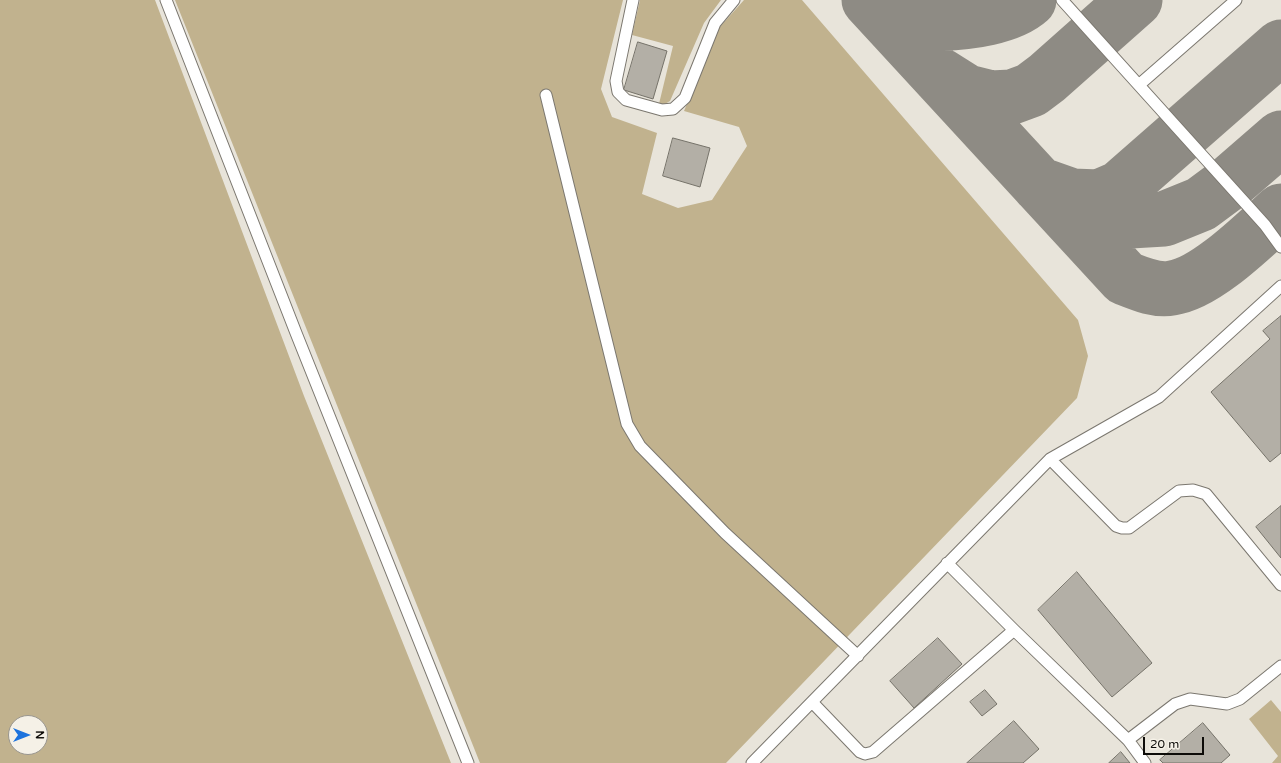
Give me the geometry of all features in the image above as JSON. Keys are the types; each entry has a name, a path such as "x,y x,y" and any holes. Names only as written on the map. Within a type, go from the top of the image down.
{"lane":[{"path":"166,0 299,340 468,763"},
{"path":"633,0 616,81 618,92 626,100 662,110 674,109 685,98 715,24 734,0"},
{"path":"1062,0 1140,84 1265,225 1281,247"},
{"path":"1140,84 1236,0"},
{"path":"546,95 627,424 640,446 720,528 858,656"},
{"path":"752,763 1050,459 1159,397 1281,286"},
{"path":"1050,459 1116,526 1122,528 1129,528 1179,491 1193,490 1206,494 1281,586"},
{"path":"947,563 1128,740 1145,763"},
{"path":"812,702 860,752 865,754 874,752 1014,630"},
{"path":"1128,740 1175,704 1190,699 1227,704 1240,699 1281,666"}],"shaded area":[{"path":"0,0 155,0 304,396 451,763 0,763"},
{"path":"175,0 623,0 601,89 612,117 657,133 642,194 678,208 712,200 747,146 739,127 684,111 718,29 744,0 802,0 1078,320 1088,356 1077,398 726,763 480,763"},
{"path":"640,0 721,0 704,23 670,101 658,108 673,46 632,35"},
{"path":"1271,700 1281,712 1281,763 1272,763 1278,756 1249,719"}],"building":[{"path":"638,42 667,51 653,99 624,90"},
{"path":"673,138 710,148 700,187 663,176"},
{"path":"1281,316 1281,453 1270,462 1211,392 1270,339 1263,331"},
{"path":"1281,506 1281,558 1256,527"},
{"path":"1077,572 1152,663 1112,697 1038,610"},
{"path":"938,638 962,664 914,708 890,681"},
{"path":"985,690 997,704 982,716 970,702"},
{"path":"1014,721 1039,749 1023,763 967,763"},
{"path":"1203,723 1230,755 1221,763 1163,763 1160,760"},
{"path":"1121,752 1130,763 1109,763"}],"taxiway":[{"path":"869,0 1125,278 1136,283 1160,289 1172,288 1186,284 1215,268 1281,211"},
{"path":"880,0 913,17 943,23 964,22 1000,15 1021,6 1029,0"},
{"path":"940,75 967,92 991,98 1012,97 1031,90 1047,78 1135,0"},
{"path":"1038,184 1072,196 1099,197 1120,188 1281,47"},
{"path":"1065,207 1091,217 1130,221 1164,219 1201,204 1228,184 1281,138"}]}
